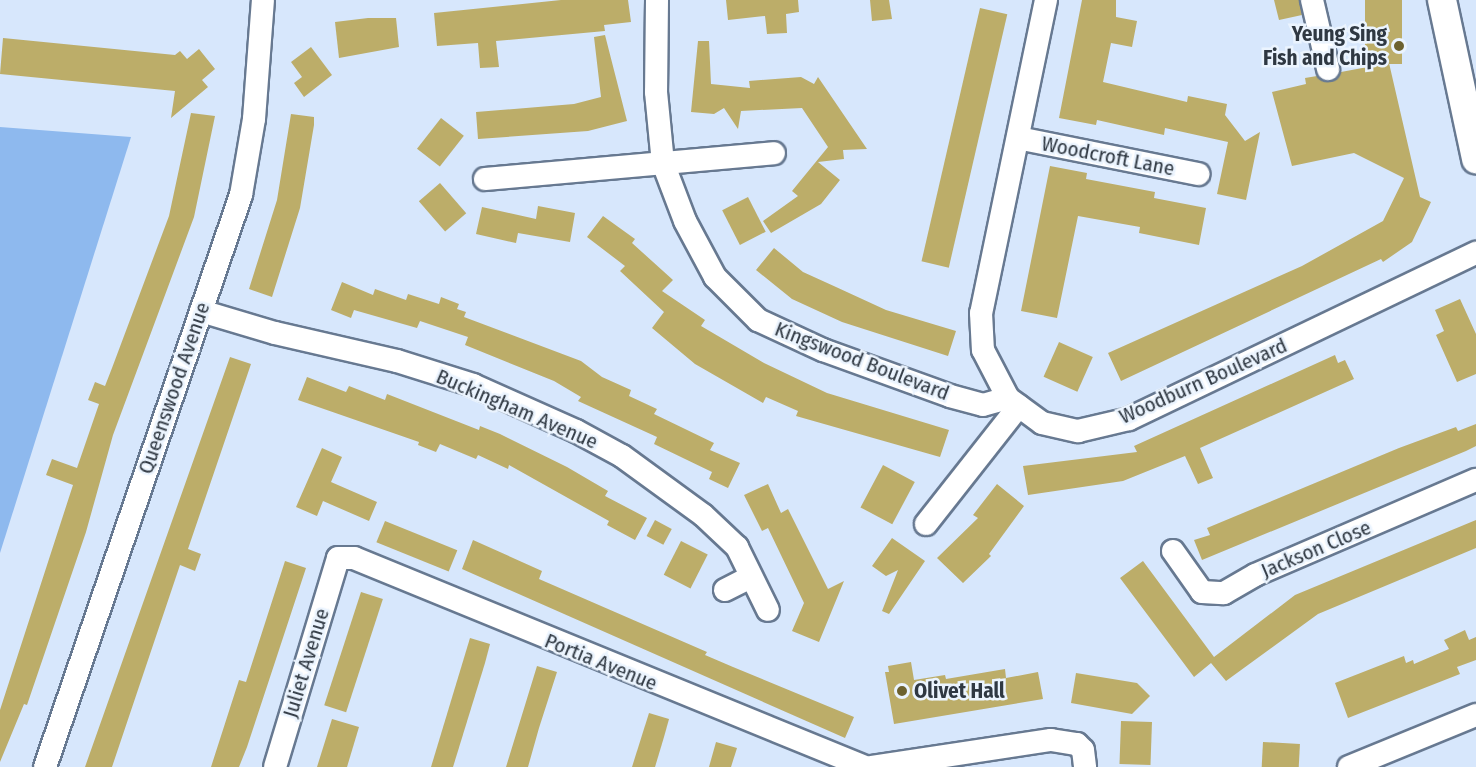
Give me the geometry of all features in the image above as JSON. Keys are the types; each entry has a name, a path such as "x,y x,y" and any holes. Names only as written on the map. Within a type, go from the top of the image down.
{"main road":[{"path":"1442,0 1476,159"}],"street":[{"name":"Queenswood Avenue","path":"45,767 241,195 254,119 263,0"},
{"name":"Kingswood Boulevard","path":"657,0 656,92 663,163 685,221 715,278 758,320 823,350 950,396 983,405 1013,402"},
{"name":"Woodburn Boulevard","path":"1046,0 981,313 983,350 1013,402 1042,423 1078,431 1129,419 1476,253"},
{"path":"1312,0 1328,69"},
{"name":"Woodcroft Lane","path":"1018,138 1198,174"},
{"path":"485,179 774,153"},
{"name":"Buckingham Avenue","path":"201,311 275,333 397,361 473,385 576,431 622,456 703,515 737,548 768,610"},
{"path":"926,524 1013,402"},
{"name":"Jackson Close","path":"1173,551 1202,592 1224,593 1255,575 1476,480"},
{"name":"Juliet Avenue","path":"275,767 338,558"},
{"name":"Portia Avenue","path":"338,558 354,558 865,767"},
{"path":"725,590 752,577"},
{"path":"1349,767 1476,715"},
{"path":"872,767 1051,740 1077,744 1083,750 1085,767"}],"shaded area":[{"path":"0,127 131,137 0,553"}],"building":[{"path":"561,0 628,0 631,22 604,25 605,31 496,41 499,67 480,68 478,43 437,46 434,13"},
{"path":"726,0 798,0 799,12 786,14 787,33 767,34 765,16 728,20"},
{"path":"870,0 889,0 892,19 872,21"},
{"path":"1082,0 1116,0 1116,17 1137,21 1132,47 1111,43 1103,82 1187,102 1188,96 1227,104 1225,115 1245,141 1260,132 1246,200 1217,194 1228,142 1165,128 1164,135 1097,120 1096,125 1059,118"},
{"path":"1274,0 1299,0 1302,15 1279,20"},
{"path":"1365,0 1402,0 1402,64 1365,64"},
{"path":"980,8 1007,14 949,268 922,261"},
{"path":"368,18 396,18 399,47 339,58 335,22"},
{"path":"605,35 627,121 588,131 478,139 476,112 574,104 601,97 594,37"},
{"path":"3,38 175,55 180,51 187,59 199,49 215,69 202,80 208,87 171,118 175,91 0,74"},
{"path":"698,41 709,41 711,84 750,88 749,81 801,77 814,84 818,77 867,149 843,150 844,159 818,162 840,180 821,204 771,233 763,221 798,196 792,191 828,147 802,108 741,111 738,129 724,108 714,114 691,112"},
{"path":"311,47 332,75 304,97 294,83 302,77 291,62"},
{"path":"1389,63 1420,197 1431,202 1412,242 1383,262 1381,259 1121,381 1108,353 1302,266 1383,221 1404,178 1354,153 1292,166 1272,92 1306,84 1305,78 1317,76 1330,82 1341,72"},
{"path":"191,113 215,116 194,217 113,435 86,532 27,705 24,704 0,762 0,710 73,485 46,475 52,459 77,468 99,404 88,400 95,382 105,386 169,216"},
{"path":"291,114 314,117 314,125 300,208 272,297 249,289 277,200"},
{"path":"441,118 464,136 440,167 417,149"},
{"path":"1050,166 1087,173 1086,179 1155,192 1154,198 1206,208 1199,245 1139,233 1140,227 1078,216 1057,318 1021,311"},
{"path":"440,183 466,213 445,232 419,201"},
{"path":"748,197 766,232 740,245 722,210"},
{"path":"538,206 575,213 570,242 518,233 516,243 476,234 482,207 536,219"},
{"path":"603,216 635,239 632,243 673,280 662,291 705,320 701,326 764,363 827,393 949,430 940,457 796,416 798,411 766,397 763,403 695,364 652,328 664,312 620,271 625,266 587,237"},
{"path":"774,248 803,272 886,310 956,331 948,356 842,322 792,299 756,270"},
{"path":"342,282 373,295 375,289 406,300 408,294 439,304 441,297 459,304 457,309 466,312 464,317 581,361 602,377 631,390 629,396 657,409 654,414 714,443 710,450 740,463 728,488 709,479 712,472 654,444 657,437 578,401 581,397 554,381 465,345 468,337 420,321 417,328 354,310 351,318 331,310"},
{"path":"1460,299 1476,334 1476,374 1457,382 1436,335 1444,331 1435,310"},
{"path":"1059,342 1093,357 1077,392 1044,377"},
{"path":"1335,355 1338,363 1345,360 1354,379 1200,448 1213,478 1198,484 1185,456 1123,481 1028,495 1023,466 1137,452 1134,446"},
{"path":"230,357 251,364 188,549 201,554 195,571 180,565 112,767 85,767"},
{"path":"307,377 346,392 349,386 385,400 387,394 479,430 480,426 500,434 567,467 608,491 605,496 647,518 635,540 607,525 609,521 509,465 508,469 478,455 476,459 440,444 436,452 418,445 419,442 298,400"},
{"path":"1476,424 1476,446 1466,451 1202,560 1194,540 1210,535 1207,528 1399,448 1456,427 1458,431"},
{"path":"322,448 342,457 331,482 377,502 369,521 323,501 317,516 296,507"},
{"path":"883,465 915,482 892,524 860,507"},
{"path":"768,484 781,513 788,509 828,589 844,581 819,642 792,631 804,603 768,528 762,531 744,495"},
{"path":"997,484 1024,506 989,554 991,556 963,583 937,558 978,518 973,515"},
{"path":"655,520 672,529 663,545 647,536"},
{"path":"1476,520 1476,548 1318,614 1226,681 1211,663 1194,677 1120,578 1143,561 1214,657 1295,595"},
{"path":"385,521 457,550 449,572 376,542"},
{"path":"892,538 925,561 889,614 882,611 898,570 886,576 872,566"},
{"path":"473,540 542,571 539,579 707,652 705,655 854,717 845,738 462,569"},
{"path":"681,541 708,555 690,588 664,575"},
{"path":"285,561 306,568 247,747 239,767 211,767 239,680 246,682"},
{"path":"361,592 383,599 346,712 324,705"},
{"path":"1465,630 1469,640 1476,637 1476,660 1457,667 1460,674 1348,718 1335,683 1404,656 1406,663 1413,660 1414,664 1449,649 1444,640"},
{"path":"470,638 490,644 485,663 453,767 431,767"},
{"path":"911,662 914,680 945,675 946,679 1005,669 1006,678 1038,672 1043,699 894,724 885,672 889,672 888,666"},
{"path":"537,666 557,672 528,767 506,767"},
{"path":"1076,673 1137,683 1150,696 1132,714 1071,703"},
{"path":"649,713 669,719 655,767 632,767"},
{"path":"332,719 359,727 347,767 317,767"},
{"path":"1121,721 1152,722 1150,765 1119,764"},
{"path":"716,742 737,748 731,767 709,767"},
{"path":"1263,742 1300,744 1299,767 1262,767"}],"place":[{"name":"Yeung Sing Fish and Chips","path":"1399,46"},
{"name":"Olivet Hall","path":"902,691"}]}
